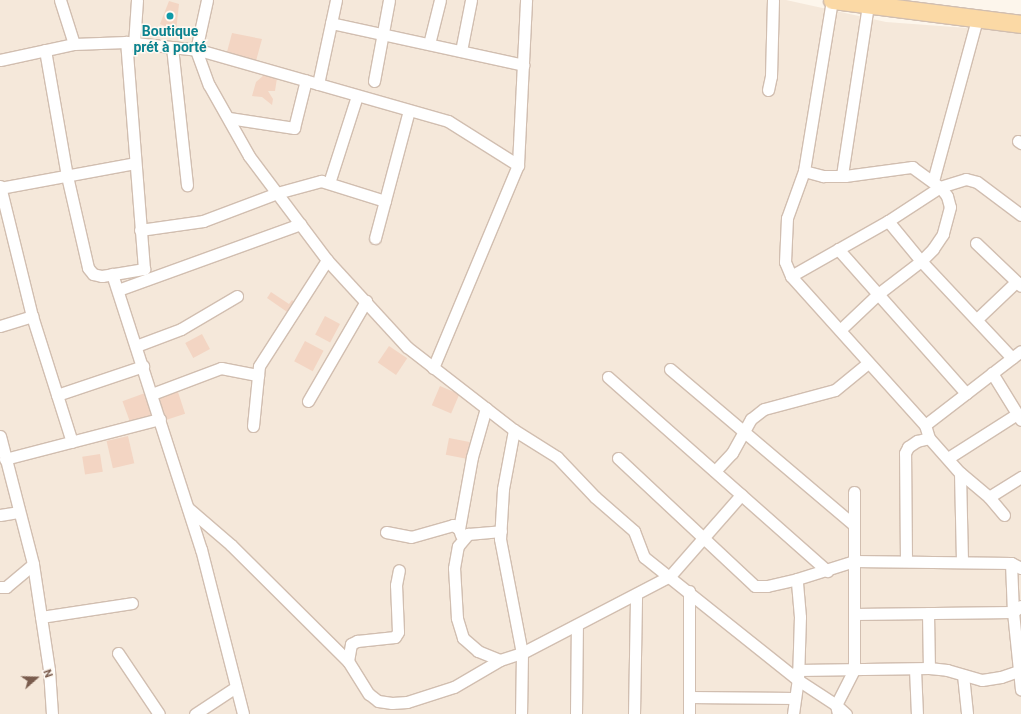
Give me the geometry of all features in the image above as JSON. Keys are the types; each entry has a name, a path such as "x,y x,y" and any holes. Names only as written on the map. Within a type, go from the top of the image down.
{"main road":[{"path":"832,0 1021,24"}],"street":[{"path":"60,0 74,44"},
{"path":"45,50 67,176 88,268 93,274 112,274 144,269 135,163 130,43 138,0"},
{"path":"207,0 196,50 209,85 249,156 327,260 407,347 514,430 557,457 594,497 634,531 644,557 798,675 837,710 846,714"},
{"path":"318,84 336,0"},
{"path":"374,80 389,0"},
{"path":"429,44 440,0"},
{"path":"461,51 471,0"},
{"path":"433,368 518,166 526,0"},
{"path":"768,90 771,76 773,0"},
{"path":"832,0 804,171 787,218 785,262 791,276 925,425 929,438 960,472 989,497 1004,515"},
{"path":"842,176 868,5"},
{"path":"936,184 977,19"},
{"path":"331,23 523,65"},
{"path":"0,60 74,44 130,43 196,50 234,58 357,96 448,121 518,166"},
{"path":"172,47 187,185"},
{"path":"228,118 294,128 306,80"},
{"path":"329,184 357,96"},
{"path":"375,238 409,110"},
{"path":"72,442 32,316 0,188 135,163"},
{"path":"804,171 823,176 842,176 912,167 936,184 947,196 950,207 948,221 943,234 921,261 878,294 840,330"},
{"path":"791,276 888,221 936,184 966,179 977,182 1021,215"},
{"path":"140,230 203,221 277,193 321,181 384,201"},
{"path":"888,221 921,261 1012,358"},
{"path":"118,290 300,224"},
{"path":"976,243 1019,284 977,319"},
{"path":"838,249 966,394"},
{"path":"253,426 259,366 327,260"},
{"path":"112,274 160,419 216,602 236,687 239,711"},
{"path":"136,346 181,329 237,296"},
{"path":"308,401 366,301"},
{"path":"0,326 32,316"},
{"path":"925,425 1021,351"},
{"path":"715,471 732,454 743,430 751,419 764,409 835,390 868,363"},
{"path":"57,395 143,366"},
{"path":"152,394 221,368 258,375"},
{"path":"670,369 854,525"},
{"path":"948,458 1019,417 992,373"},
{"path":"608,377 827,571"},
{"path":"463,539 459,529 472,457 486,408"},
{"path":"5,459 160,419"},
{"path":"514,430 503,489 501,532 510,594 522,653 521,714"},
{"path":"0,436 18,512 33,564 49,670 52,714"},
{"path":"906,561 905,453 908,447 917,441 929,438"},
{"path":"618,458 755,586 797,579 827,571 854,560 962,562 1016,566 1021,690"},
{"path":"960,472 962,562"},
{"path":"989,497 1021,477"},
{"path":"837,710 854,670 854,492"},
{"path":"188,508 231,546 348,661 369,694 378,700 392,703 407,702 449,690 479,675 500,660 522,653 670,576 702,537 741,495"},
{"path":"0,515 18,512"},
{"path":"386,532 411,537 453,525 459,529"},
{"path":"500,660 478,651 463,638 460,628 454,568 458,546 463,539 474,533 501,532"},
{"path":"0,588 6,587 33,564"},
{"path":"348,661 351,644 357,641 395,636 398,632 396,585 399,570"},
{"path":"793,714 798,675 800,617 797,579"},
{"path":"689,592 689,714"},
{"path":"634,714 636,594"},
{"path":"41,617 132,603"},
{"path":"854,614 928,613 1017,609"},
{"path":"928,613 929,668"},
{"path":"576,714 577,624"},
{"path":"118,653 159,714"},
{"path":"798,675 854,670 929,668 947,670 982,680 1001,677 1019,670"},
{"path":"915,669 917,714"},
{"path":"962,675 967,714"},
{"path":"195,714 236,687"},
{"path":"689,697 796,698"}],"shaded area":[{"path":"0,0 786,0 886,22 1021,32 1021,714 0,714"}],"building":[{"name":"Boutique prét à porté","path":"169,1 179,4 176,31 160,24"},
{"path":"232,33 262,39 256,61 227,52"},
{"path":"273,74 277,78 275,91 268,91 273,99 272,105 262,97 252,96 256,82 264,75"},
{"path":"271,292 289,304 292,300 297,304 290,314 267,298"},
{"path":"325,316 340,324 330,343 315,335"},
{"path":"202,334 210,349 193,358 185,343"},
{"path":"305,341 324,351 313,371 294,361"},
{"path":"389,346 407,358 396,375 378,363"},
{"path":"440,386 459,394 451,414 432,405"},
{"path":"178,392 185,414 165,420 158,398"},
{"path":"145,393 153,415 130,423 122,401"},
{"path":"128,436 134,463 113,468 107,441"},
{"path":"449,438 470,442 466,459 446,455"},
{"path":"100,454 103,472 85,475 82,457"}],"place":[{"name":"Boutique prét à porté","path":"170,16"}]}
